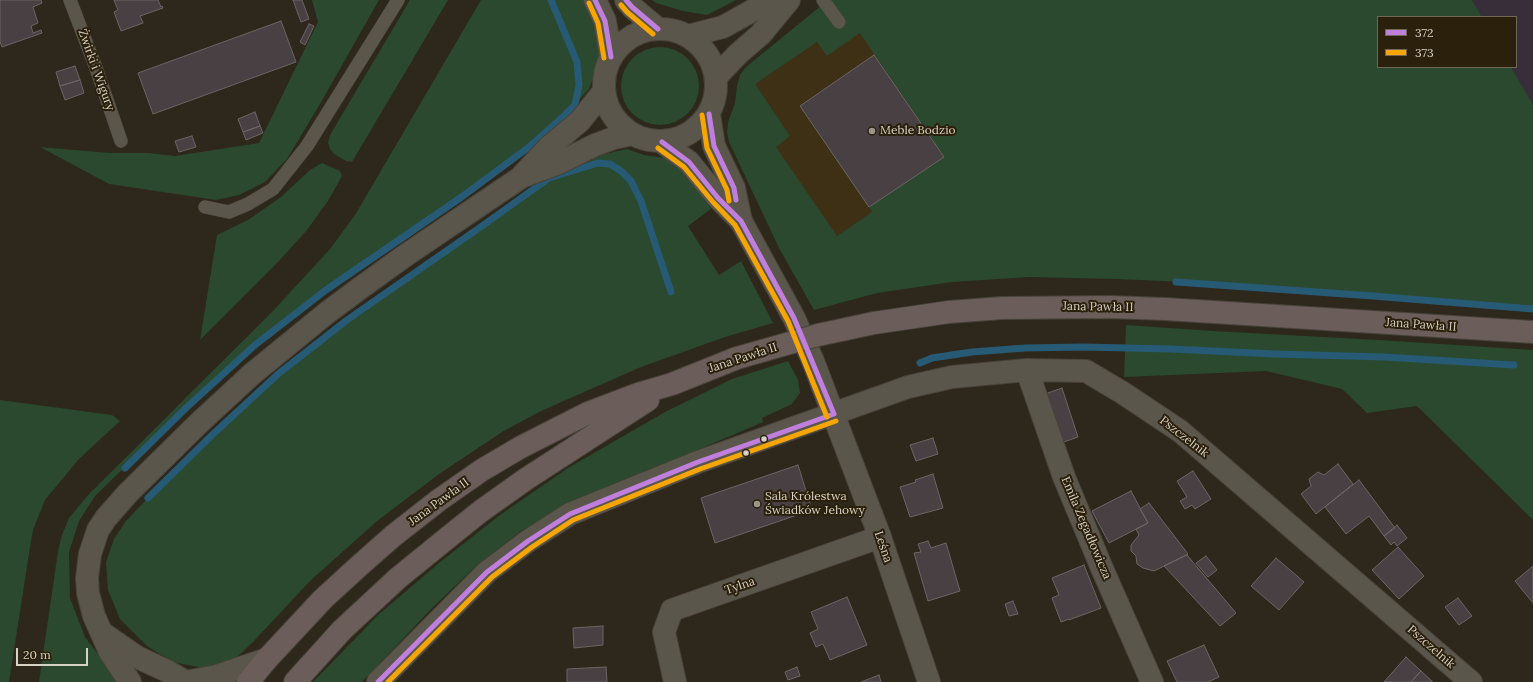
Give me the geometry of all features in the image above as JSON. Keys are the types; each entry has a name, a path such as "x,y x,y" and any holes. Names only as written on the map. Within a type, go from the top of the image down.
{"main road":[{"name":"Jana Pawła II","path":"248,682 267,659 323,599 359,566 393,536 439,500 482,470 522,447 588,414 638,394 672,384 737,358 818,335 874,323 950,312 1002,308 1110,307 1533,332"},
{"name":"Jana Pawła II","path":"295,682 342,630 398,578 463,526 526,479 672,384"}],"street":[{"path":"596,0 605,22 611,56"},
{"path":"626,0 658,29"},
{"path":"688,36 723,27 759,7 781,0"},
{"path":"716,77 738,54 761,34 790,0"},
{"path":"666,28 684,34 699,44 710,59 716,77 715,96 709,114 696,129 680,138 662,142 643,139 632,134 613,117 605,100 603,82 607,64 617,48 631,36 648,30 658,29 666,28"},
{"path":"130,682 110,652 90,604 87,578 90,554 98,530 106,518 119,503 199,423 231,394 323,316 390,266 520,178 549,147 580,121 604,91"},
{"path":"709,114 714,146 734,188 741,221"},
{"path":"520,178 559,163 595,145 614,138 632,134"},
{"path":"662,142 689,162 718,198 741,221"},
{"name":"Leśna","path":"741,221 794,318 813,361 880,537 929,682"},
{"name":"Pszczelnik","path":"378,682 487,572 528,541 570,514 698,462 908,387 952,377 1026,370 1086,371 1180,431 1471,682"},
{"name":"Emila Zegadłowicza","path":"1026,370 1064,477 1152,682"},
{"name":"Tylna","path":"675,682 664,632 672,610 880,537"},
{"path":"100,631 137,657 186,682 217,676 267,659"}],"lane":[{"name":"Żwirki i Wigury","path":"70,0 96,68 121,141"},
{"path":"206,207 229,212 248,204 273,188 308,146 398,0"},
{"path":"823,0 839,22"}],"shaded area":[{"path":"842,0 997,221 814,246 742,80"},
{"path":"1472,0 1533,0 1533,106 1512,68 1517,68 1517,16 1481,16"}],"green space":[{"path":"312,0 379,0 287,159 265,182 239,195 216,200 109,184 40,147 110,153 148,153 175,156 259,143 318,22"},
{"path":"410,0 448,0 352,162 346,161 334,154 330,149 328,143 330,135"},
{"path":"481,0 587,0 600,26 603,53 589,89 565,115 529,147 463,196 326,290 255,345 186,408 95,496 79,521 69,552 70,598 85,637 119,682 39,682 58,551 62,535 69,518 89,494 272,312 330,249 355,215"},
{"path":"652,0 736,0 707,15 683,11 656,3"},
{"path":"828,0 1472,0 1481,16 1377,16 1377,68 1512,68 1533,105 1533,308 1374,295 1288,291 1209,283 1029,277 952,282 877,293 814,310 779,248 729,142 727,132 728,122 735,103 740,75 746,67","holes":["860,33 944,157 869,207 872,212 837,236 776,147 790,136 755,84 817,42 827,56"]},
{"path":"660,47 675,50 688,58 696,71 699,86 696,101 688,114 675,122 660,125 645,122 632,114 624,101 621,86 624,71 632,58 645,50"},
{"path":"627,149 644,155 665,158 677,164 700,192 711,209 688,226 719,275 741,261 773,323 725,337 641,367 541,411 502,432 439,474 377,521 310,581 253,642 234,660 208,669 173,662 147,646 120,619 108,590 106,562 114,539 126,521 211,436 278,374 347,320 549,178 591,157"},
{"path":"322,163 340,171 342,176 328,201 307,230 279,261 200,340 217,235 248,220 281,197 310,170"},
{"path":"1126,325 1533,350 1533,520 1417,406 1367,413 1342,389 1266,371 1124,377"},
{"path":"788,361 798,380 800,393 792,404 762,418 763,422 566,506 521,531 477,565 433,607 362,682 313,682 378,615 439,563 500,515 568,468 665,412 732,379"},
{"path":"0,400 112,415 120,421 79,459 45,500 33,530 9,682 0,682"}],"building":[{"path":"0,0 41,0 42,3 33,7 38,23 31,26 33,33 41,30 42,33 2,47 0,42"},
{"path":"114,0 158,0 163,8 140,16 143,23 121,31 114,12 118,10"},
{"path":"293,0 302,0 309,19 301,22"},
{"path":"281,21 296,62 153,114 138,73"},
{"path":"309,24 314,26 305,45 300,42"},
{"name":"Meble Bodzio","path":"874,55 944,157 869,207 800,106"},
{"path":"75,66 80,80 60,86 56,72"},
{"path":"80,80 84,93 65,100 60,86"},
{"path":"255,112 260,126 243,132 238,119"},
{"path":"260,126 263,133 246,140 243,132"},
{"path":"192,136 196,147 179,152 175,141"},
{"path":"1062,388 1078,437 1061,443 1045,394"},
{"path":"933,438 938,454 916,461 910,445"},
{"path":"1338,464 1353,484 1316,514 1301,494 1311,486 1309,479 1318,472 1324,475"},
{"name":"Sala Królestwa Świadków Jehowy","path":"798,465 812,510 715,543 701,498"},
{"path":"1193,471 1211,499 1195,509 1192,505 1185,509 1180,501 1187,497 1177,481"},
{"path":"933,474 943,508 910,517 900,487 916,482 915,480"},
{"path":"1359,480 1395,528 1384,536 1369,516 1346,534 1325,507"},
{"path":"1131,491 1148,523 1109,543 1092,511"},
{"path":"1149,503 1188,554 1154,571 1143,568 1137,564 1136,556 1131,551 1131,545 1139,535 1136,529 1148,523 1140,509"},
{"path":"1397,525 1407,538 1397,546 1394,542 1391,545 1384,536"},
{"path":"928,541 931,548 946,543 960,591 928,601 914,553 921,552 918,544"},
{"path":"1398,547 1424,576 1399,599 1372,570"},
{"path":"1187,555 1236,613 1220,626 1164,566"},
{"path":"1206,556 1217,570 1208,577 1196,563"},
{"path":"1276,558 1304,582 1279,610 1251,586"},
{"path":"1084,565 1101,608 1061,622 1052,598 1059,595 1052,578"},
{"path":"1533,566 1533,603 1515,581"},
{"path":"847,597 867,645 830,660 823,644 816,647 810,633 818,629 811,612"},
{"path":"1458,598 1472,616 1459,625 1445,607"},
{"path":"1013,601 1018,614 1009,616 1005,604"},
{"path":"603,626 603,645 574,648 573,628"},
{"path":"1204,645 1219,677 1208,682 1177,682 1167,661"},
{"path":"1406,657 1421,671 1411,682 1384,682"},
{"path":"606,667 607,682 567,682 567,669"},
{"path":"797,667 800,676 788,680 785,672"},
{"path":"1421,671 1433,682 1411,682"},
{"path":"879,675 881,682 861,682"}],"waterway":[{"path":"125,468 186,408 255,345 326,290 463,196 529,147 575,105 579,85 577,62 551,0"},
{"path":"148,498 211,436 278,374 347,320 549,178 598,163 610,164 621,171 631,181 641,201 671,292"},
{"path":"1176,282 1533,309"},
{"path":"920,363 932,358 972,352 1025,348 1083,347 1384,357 1514,365"}],"transit line":[{"name":"372","path":"595,0 605,21 611,57"},
{"name":"372","path":"626,0 658,29"},
{"name":"373","path":"589,3 598,23 604,58"},
{"name":"373","path":"621,5 653,34"},
{"name":"372","path":"709,114 714,146 734,188 736,200"},
{"name":"373","path":"702,115 707,148 727,190 729,201"},
{"name":"372","path":"662,142 689,162 718,198 741,221 794,318 834,414"},
{"name":"373","path":"658,148 684,167 713,202 735,225 788,321 827,417"},
{"name":"372","path":"378,682 487,572 528,541 570,514 698,462 834,414"},
{"name":"373","path":"388,682 492,577 532,547 573,520 700,469 836,421"}],"place":[{"name":"Meble Bodzio","path":"872,131"},
{"name":"Sala Królestwa Świadków Jehowy","path":"757,504"}]}
